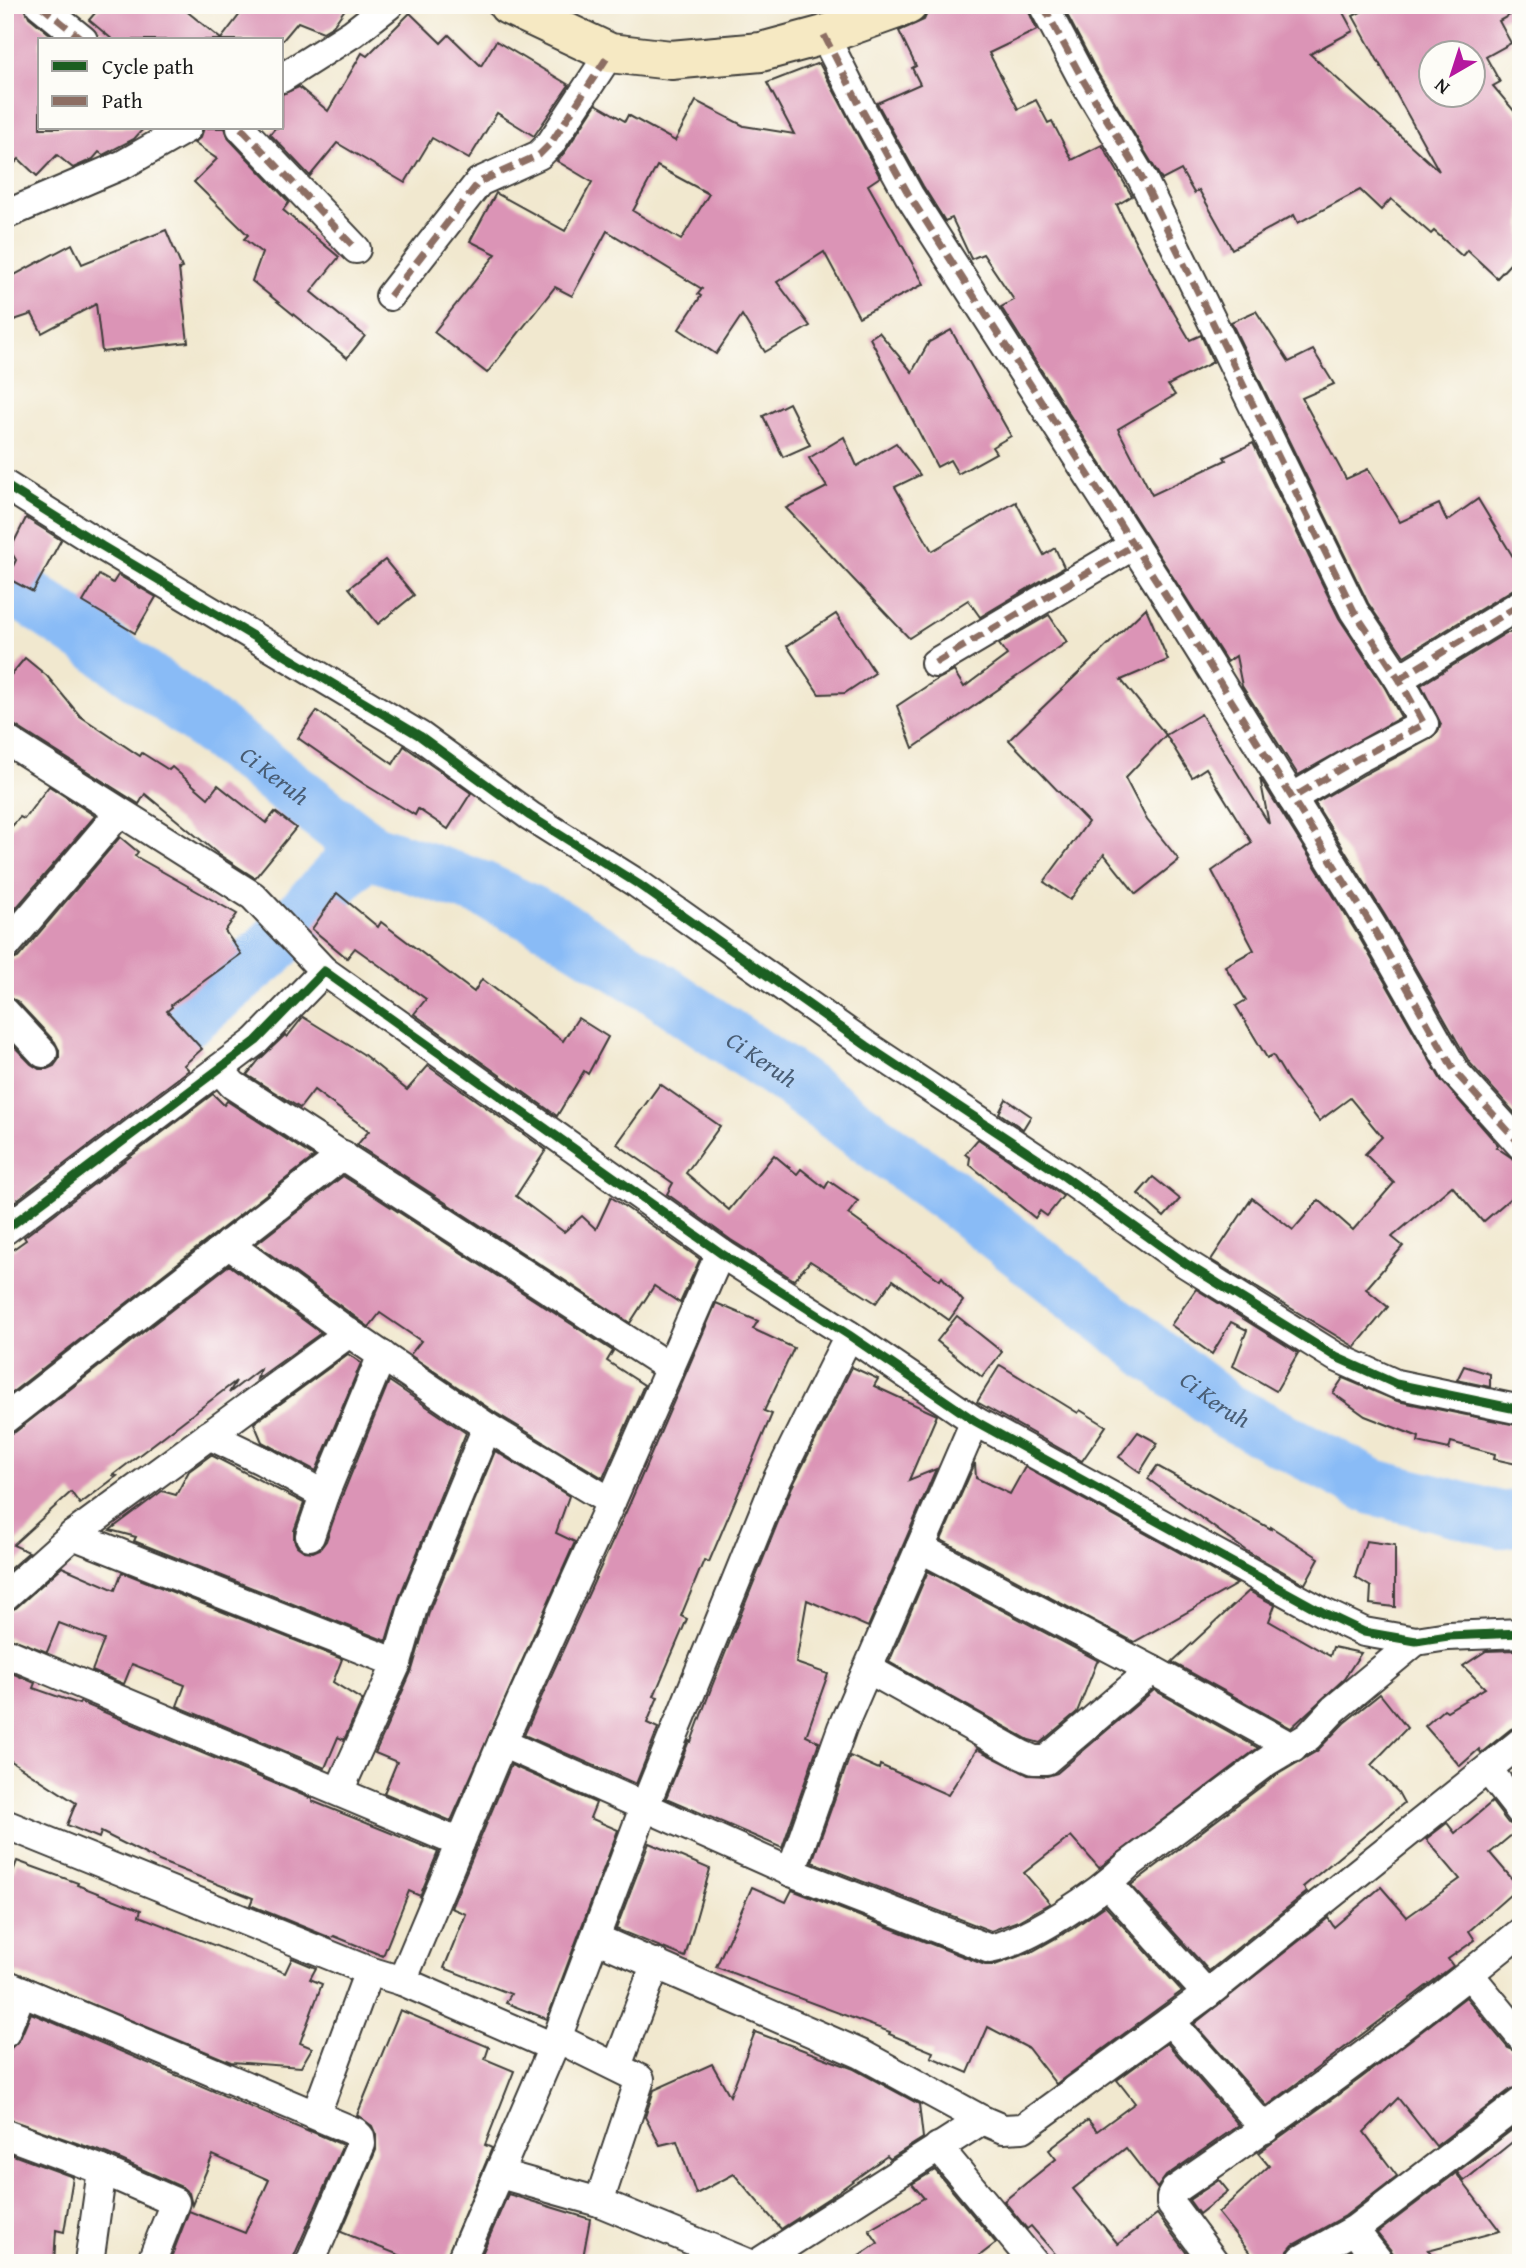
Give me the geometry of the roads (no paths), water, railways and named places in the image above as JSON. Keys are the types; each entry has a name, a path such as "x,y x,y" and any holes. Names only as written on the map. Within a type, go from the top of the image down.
{"main road":[{"path":"508,5 610,53 671,60 761,52 824,35 908,5"}],"street":[{"path":"40,5 81,38"},
{"path":"284,77 354,33 389,5"},
{"path":"1043,5 1083,80 1142,178 1353,611 1399,679 1424,724 1357,759 1292,798"},
{"path":"824,35 909,195 1134,545 1372,926 1455,1072 1521,1145"},
{"path":"390,296 479,182 539,155 551,144 610,53"},
{"path":"5,215 124,164 184,130"},
{"path":"243,130 356,249"},
{"path":"5,485 420,736 530,816 638,884 867,1046 1065,1177 1185,1264 1336,1357 1396,1384 1521,1410"},
{"path":"935,663 1134,545"},
{"path":"1399,679 1521,604"},
{"path":"5,739 257,900 314,961 722,1254 849,1335 975,1421 1324,1613 1364,1632 1416,1641 1448,1636 1521,1633"},
{"path":"5,947 119,813"},
{"path":"5,1230 256,1041 314,961"},
{"path":"5,1012 43,1053"},
{"path":"219,1069 233,1085 670,1368"},
{"path":"5,1419 343,1155"},
{"path":"228,1244 349,1333 487,1427 611,1502"},
{"path":"402,1981 502,1743 722,1254"},
{"path":"5,1596 73,1535 349,1333"},
{"path":"460,2263 555,2042 644,1808 777,1480 849,1335"},
{"path":"310,1536 324,1495 382,1356"},
{"path":"791,1872 842,1728 975,1421"},
{"path":"339,1791 397,1663 414,1604 487,1427"},
{"path":"209,1435 324,1495"},
{"path":"73,1535 397,1663"},
{"path":"920,1548 1152,1670 1293,1748"},
{"path":"502,1743 791,1872 990,1949 1035,1930 1108,1884 1266,1762 1308,1737 1334,1709 1416,1641"},
{"path":"5,1652 460,1843"},
{"path":"869,1669 1034,1760 1046,1760 1152,1670"},
{"path":"595,1938 861,2054 982,2120 1003,2129 1023,2128 1207,1994 1521,1742"},
{"path":"1488,1770 1521,1812"},
{"path":"8,1834 369,1971 402,1981 638,2076 641,2081 599,2202"},
{"path":"1108,1884 1207,1994"},
{"path":"1214,2263 1171,2204 1175,2190 1265,2129 1521,1932"},
{"path":"617,2066 656,1963"},
{"path":"316,2114 369,1971"},
{"path":"1469,1974 1521,2037"},
{"path":"5,2033 13,1987 355,2132 361,2144 310,2263"},
{"path":"1170,2021 1265,2129"},
{"path":"1304,2263 1302,2259 1354,2230 1521,2102"},
{"path":"758,2263 982,2120"},
{"path":"5,2134 102,2170 175,2202 151,2263"},
{"path":"938,2147 1029,2261"},
{"path":"89,2263 102,2170"},
{"path":"500,2174 599,2202 747,2263"},
{"path":"1354,2230 1380,2263"}],"waterway":[{"name":"Ci Keruh","path":"5,582 97,643 186,708 361,843 364,849 482,889 551,923 654,986 790,1079 963,1206 1226,1410 1373,1487 1502,1520 1521,1517"},
{"path":"117,1069 189,1018 269,951 364,849"}]}
